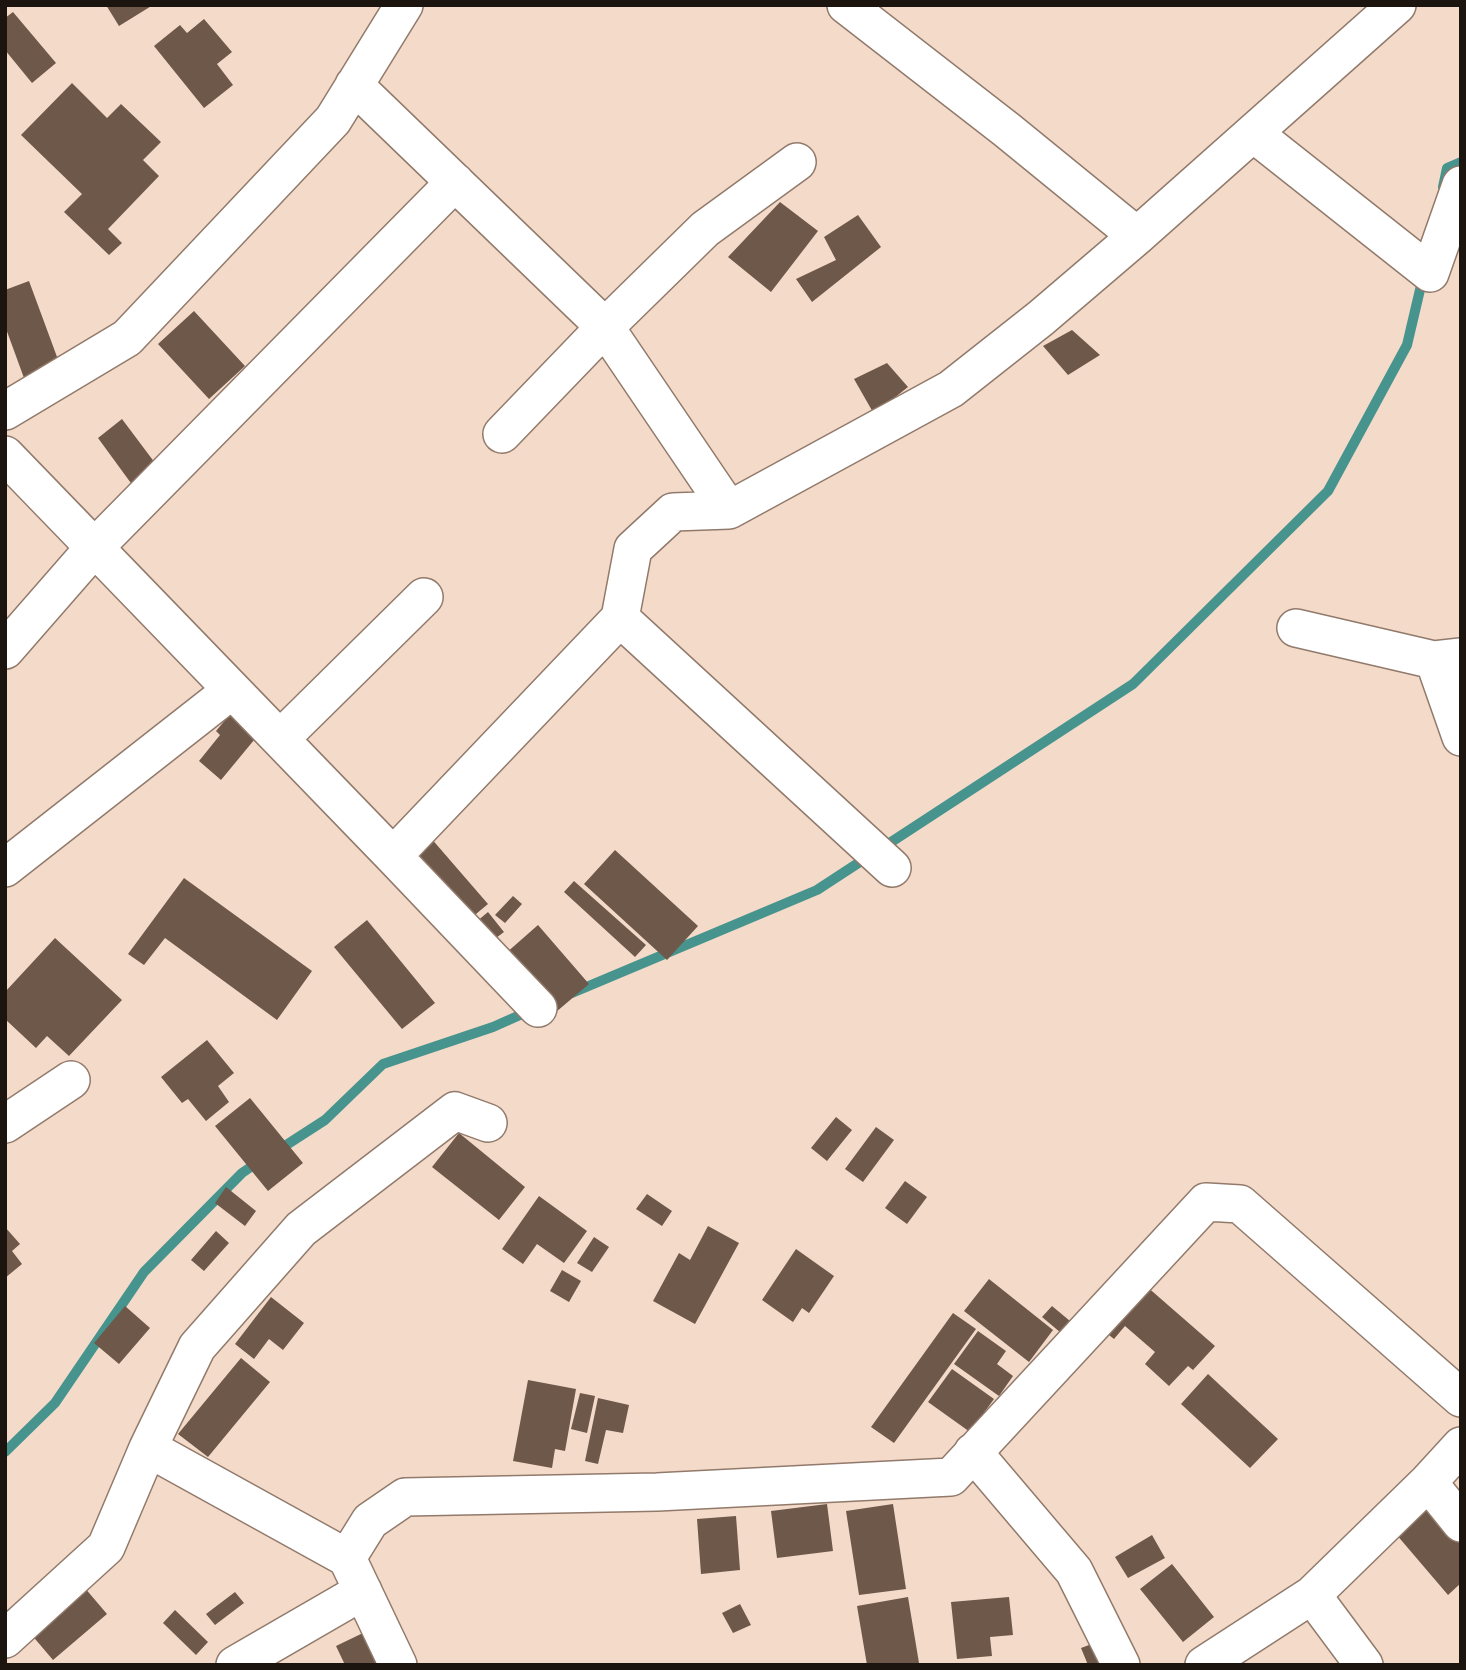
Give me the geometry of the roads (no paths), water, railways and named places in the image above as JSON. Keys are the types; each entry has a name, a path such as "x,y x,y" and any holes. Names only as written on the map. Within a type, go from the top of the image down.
{"street":[{"path":"5,411 127,338 333,120 404,5"},
{"path":"846,5 1007,130 1137,236"},
{"path":"393,856 620,618 633,549 673,512 729,510 951,390 1137,236 1397,5"},
{"path":"355,85 605,327 729,510"},
{"path":"1253,133 1430,273 1461,185"},
{"path":"502,434 605,327 705,229 797,162"},
{"path":"5,650 94,548 455,182"},
{"path":"5,455 538,1008"},
{"path":"280,739 424,597"},
{"path":"620,618 892,868"},
{"path":"1296,628 1448,659 1461,737"},
{"path":"5,868 232,690"},
{"path":"5,1124 71,1080"},
{"path":"5,1639 106,1547 148,1448 197,1347 301,1228 455,1111 488,1123"},
{"path":"347,1558 370,1521 405,1497 657,1492 951,1476 1206,1202 1240,1204 1461,1398"},
{"path":"1204,1665 1312,1595 1428,1482 1461,1446"},
{"path":"148,1448 347,1558 398,1665"},
{"path":"973,1452 1074,1571 1121,1665"},
{"path":"1428,1482 1461,1523"},
{"path":"236,1665 363,1591"},
{"path":"1312,1595 1364,1665"}],"waterway":[{"path":"1443,187 1447,168 1461,162"},
{"path":"882,848 1133,684 1328,491 1407,345 1423,277"},
{"path":"572,993 817,890 869,856"},
{"path":"277,1151 325,1120 383,1064 493,1027 529,1011"},
{"path":"5,1452 55,1403 144,1272 242,1173 258,1162"}]}
